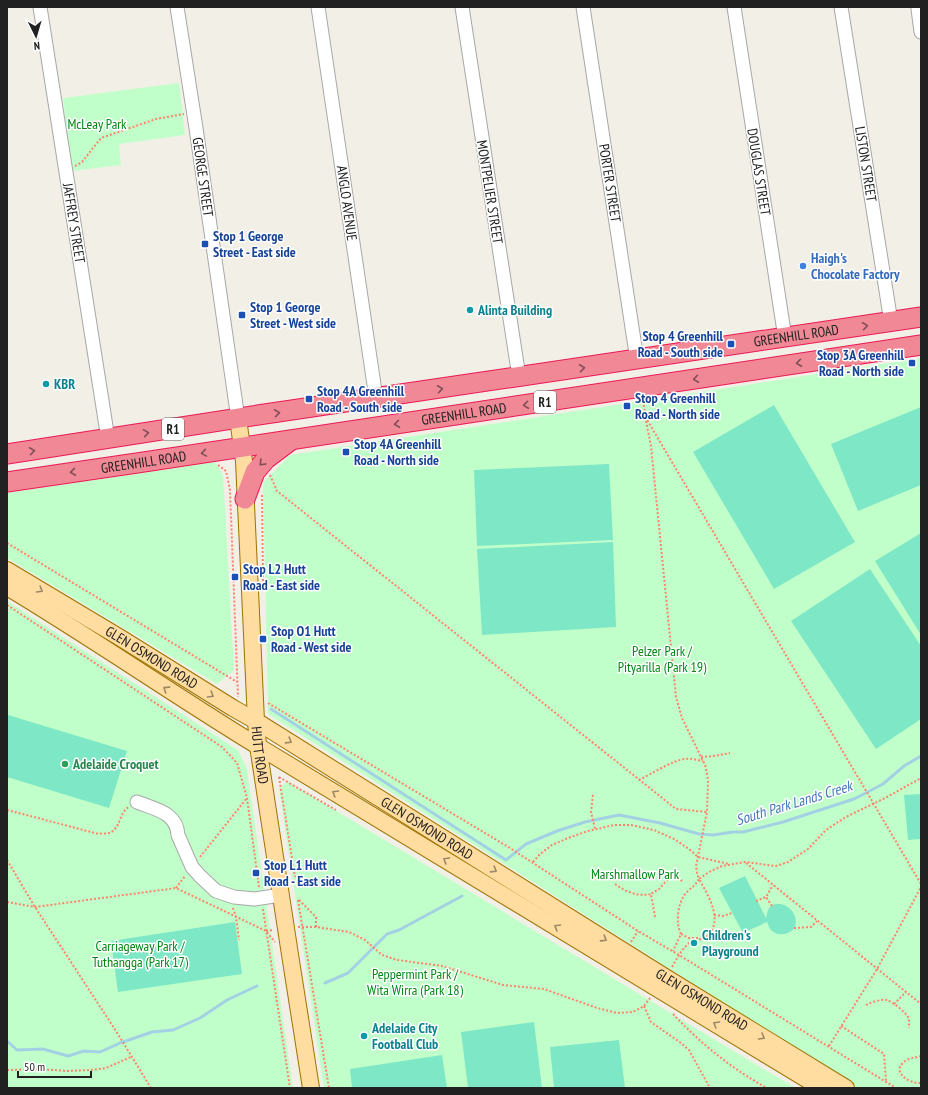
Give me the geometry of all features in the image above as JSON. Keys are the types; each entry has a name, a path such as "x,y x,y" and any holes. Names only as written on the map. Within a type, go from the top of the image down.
{"highway":[{"name":"GREENHILL ROAD","path":"7,454 238,418 921,317"},
{"path":"744,344 739,351 738,358 740,361 750,366 762,369"},
{"name":"GREENHILL ROAD","path":"7,482 921,345"},
{"path":"699,351 712,358 717,364 718,368 715,376"},
{"path":"551,372 547,387 556,400"},
{"path":"318,407 318,420 327,434"},
{"path":"108,439 112,467"},
{"path":"245,499 255,472 266,459 293,439"}],"main road":[{"name":"HUTT ROAD","path":"238,418 242,447 258,746 311,1088"},
{"name":"GLEN OSMOND ROAD","path":"7,570 256,721 544,911 821,1088"},
{"name":"GLEN OSMOND ROAD","path":"7,587 50,613 181,699 258,746 544,911 659,973 846,1088"}],"street":[{"name":"JAFFREY STREET","path":"40,7 108,439"},
{"name":"GEORGE STREET","path":"177,7 238,418"},
{"name":"ANGLO AVENUE","path":"318,7 376,398"},
{"name":"MONTPELIER STREET","path":"462,7 518,377"},
{"name":"PORTER STREET","path":"583,7 637,360"},
{"name":"DOUGLAS STREET","path":"734,7 785,338"},
{"name":"LISTON STREET","path":"841,7 892,322"},
{"path":"919,7 918,10 921,32"},
{"path":"137,802 168,814 174,821 178,835 192,867 216,891 234,897 254,899 281,895"}],"path":[{"path":"65,168 77,166 82,162 101,138 156,119 193,112"},
{"path":"643,399 651,446 676,697 682,718 708,773 707,812 696,866 699,879 711,902 714,915 712,929 706,937 689,943 682,950 668,972"},
{"path":"646,418 921,886 877,969 829,1046"},
{"path":"218,465 226,471 230,490 238,698"},
{"path":"269,473 277,491 676,809 707,812"},
{"path":"262,490 264,586"},
{"path":"7,543 237,682"},
{"path":"7,605 222,747 237,763 247,798 290,1088"},
{"path":"268,710 266,702 522,855 638,931 896,1088"},
{"path":"701,757 730,753"},
{"path":"639,780 682,759 690,758 703,761"},
{"path":"278,777 295,877"},
{"path":"702,938 690,938 681,934 678,930 677,922 681,902 685,894 699,879 716,868 745,862 776,866 788,862 808,849 826,830 846,817 874,804 921,778"},
{"path":"593,795 591,812 595,829"},
{"path":"176,888 247,798"},
{"path":"7,810 99,834 109,833 117,826 125,809 137,802"},
{"path":"533,862 540,854 552,845 568,838 595,829 614,825 631,825 654,830 674,838 698,856 730,865"},
{"path":"7,860 35,907 116,1031 151,1088"},
{"path":"745,862 921,1004"},
{"path":"615,884 626,891 645,895 659,890 670,877 683,881"},
{"path":"756,901 766,897 773,885"},
{"path":"7,902 35,907 176,888 266,931"},
{"path":"651,894 656,917"},
{"path":"230,896 236,917 239,940"},
{"path":"766,897 772,906"},
{"path":"316,927 316,917 298,900 329,1088"},
{"path":"714,915 723,916 732,913"},
{"path":"794,928 811,927 817,921"},
{"path":"303,926 349,932 365,940 382,955 397,960 442,966 503,985 544,989 597,1008 617,1013 633,1012 644,1006 651,998"},
{"path":"631,943 638,931"},
{"path":"673,951 681,934"},
{"path":"894,1004 906,992"},
{"path":"866,1005 885,1000 889,1001 902,1010 908,1017 909,1028"},
{"path":"644,1006 650,1022 681,1042 689,1050 710,1088"},
{"path":"670,1011 686,1028 731,1066 767,1088"},
{"path":"841,1026 884,1054 886,1081"},
{"path":"921,1056 907,1060 901,1064 900,1072 907,1080 913,1083 921,1083"},
{"path":"7,1070 91,1070 106,1068 132,1057"}],"green space":[{"name":"McLeay Park","path":"179,83 185,135 119,144 121,165 72,171 63,98"},
{"name":"Pelzer Park / Pityarilla (Park 19)","path":"921,358 921,1088 858,1088 268,714 263,483 290,455"},
{"path":"774,405 855,542 774,589 693,452"},
{"path":"921,407 921,485 858,511 831,444"},
{"path":"215,462 223,475 234,670 217,684 7,558 7,493"},
{"path":"609,464 613,540 477,546 474,470"},
{"path":"921,533 921,635 875,561"},
{"path":"613,542 616,627 482,635 477,549"},
{"path":"870,569 921,646 921,719 876,749 791,621"},
{"name":"Carriageway Park / Tuthangga (Park 17)","path":"7,601 238,750 247,769 293,1088 7,1088"},
{"name":"Adelaide Croquet","path":"8,715 127,751 109,808 7,777"},
{"name":"Peppermint Park / Wita Wirra (Park 18)","path":"287,781 796,1088 324,1088 279,789"},
{"path":"921,794 921,839 908,840 904,795"},
{"path":"745,876 766,918 769,908 775,904 785,905 789,908 795,916 796,921 795,926 791,931 784,934 777,934 771,930 767,922 743,933 719,888"},
{"path":"235,922 242,974 118,992 111,941"},
{"path":"534,1022 542,1088 468,1088 461,1032"},
{"path":"619,1040 625,1088 554,1088 550,1047"},
{"path":"442,1055 447,1088 352,1088 350,1069"}],"waterway":[{"name":"South Park Lands Creek","path":"271,709 506,860 526,844 557,831 585,822 619,815 660,823 699,834 713,835 743,832 783,822 854,799 883,784 904,766 921,756"},
{"name":"South Park Lands Creek","path":"325,983 348,973 387,934 399,930 462,896"},
{"name":"South Park Lands Creek","path":"7,1041 17,1050 43,1049 68,1056 84,1051 100,1052 120,1043 152,1032 173,1030 200,1018 227,1000 257,986"}],"place":[{"name":"Stop 1 George Street - East side","path":"205,244"},
{"name":"Haigh's Chocolate Factory","path":"803,266"},
{"name":"Alinta Building","path":"470,310"},
{"name":"Stop 1 George Street - West side","path":"242,315"},
{"name":"Stop 4 Greenhill Road - South side","path":"731,344"},
{"name":"Stop 3A Greenhill Road - North side","path":"912,363"},
{"name":"KBR","path":"46,384"},
{"name":"Stop 4A Greenhill Road - South side","path":"309,399"},
{"name":"Stop 4 Greenhill Road - North side","path":"627,406"},
{"name":"Stop 4A Greenhill Road - North side","path":"346,452"},
{"name":"Stop L2 Hutt Road - East side","path":"235,577"},
{"name":"Stop O1 Hutt Road - West side","path":"263,639"},
{"name":"Adelaide Croquet","path":"65,764"},
{"name":"Stop L1 Hutt Road - East side","path":"256,873"},
{"name":"Children's Playground","path":"694,943"},
{"name":"Adelaide City Football Club","path":"364,1036"}],"park label":[{"name":"Marshmallow Park","path":"635,874"}]}
